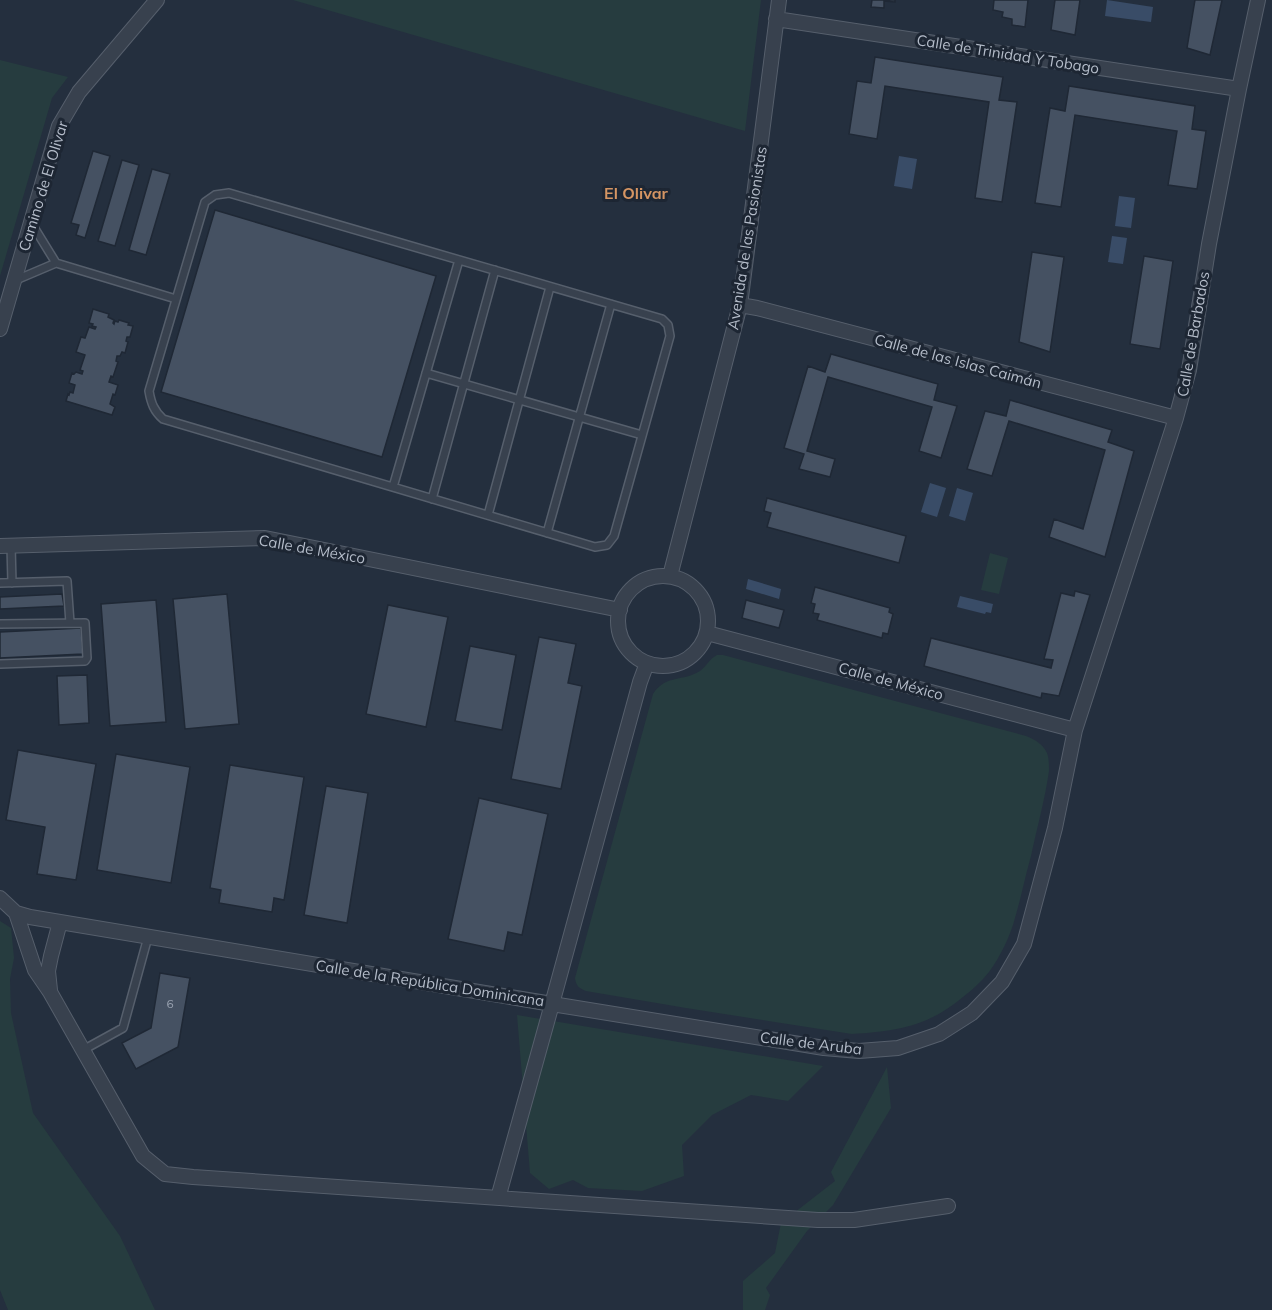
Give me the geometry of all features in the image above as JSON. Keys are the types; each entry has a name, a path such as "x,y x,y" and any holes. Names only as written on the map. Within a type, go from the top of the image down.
{"street":[{"name":"Camino de El Olivar","path":"0,330 59,126 79,92 157,0"},
{"name":"Avenida de las Pasionistas","path":"670,576 740,305 779,0"},
{"name":"Calle de Barbados","path":"1075,730 1176,418 1189,370 1209,244 1258,0"},
{"name":"Calle de Trinidad Y Tobago","path":"776,19 1239,89"},
{"name":"Calle de las Islas Caimán","path":"740,305 1176,418"},
{"name":"Calle de México","path":"5,546 265,538 620,610"},
{"path":"657,576 670,576 690,585 705,603 708,618 707,633 700,646 690,657 676,664 662,666 647,663 627,647 618,622 625,597 633,587 657,576"},
{"name":"Calle de México","path":"707,633 1075,730"},
{"name":"Calle de la República Dominicana","path":"16,913 552,1004 647,663"},
{"name":"Calle de Aruba","path":"552,1004 824,1048 859,1051 898,1048 939,1034 972,1013 1002,982 1024,944 1055,828 1075,730"},
{"path":"0,898 16,913 35,970 84,1050 143,1156 165,1174 818,1220 854,1220 948,1206"},
{"path":"50,992 48,971 60,922"},
{"path":"498,1198 552,1004"}],"lane":[{"path":"229,193 459,260 611,304 662,320 668,325 670,336 614,536 607,545 595,547 163,419 156,413 150,401 149,391 205,202 215,195 229,193"},
{"path":"31,222 56,263"},
{"path":"393,487 459,260"},
{"path":"14,281 56,263 176,299"},
{"path":"432,499 495,270"},
{"path":"488,515 550,287"},
{"path":"547,532 611,304"},
{"path":"426,373 642,435"},
{"path":"5,546 12,583"},
{"path":"0,583 67,581 70,622"},
{"path":"0,624 85,623 87,658 85,661 0,664"},
{"path":"84,1050 123,1028 148,937"}],"green space":[{"path":"293,0 761,0 745,131"},
{"path":"0,60 68,77 52,98 0,276"},
{"path":"990,553 1008,558 999,594 981,590"},
{"path":"717,655 1026,736 1038,742 1047,753 1049,771 1045,792 1031,856 1010,932 989,972 950,1007 911,1026 852,1034 586,991 577,985 575,978 653,694 669,681 700,671"},
{"path":"0,921 11,928 14,958 10,979 11,1013 33,1113 120,1236 155,1310 8,1310 0,1290"},
{"path":"517,1015 823,1066 788,1101 751,1095 712,1115 682,1145 684,1176 642,1191 588,1188 573,1180 549,1189 530,1173"},
{"path":"887,1067 891,1108 833,1205 807,1231 766,1288 770,1295 765,1310 743,1310 743,1281 775,1253 781,1223 835,1181 831,1172"}],"water":[{"path":"1107,0 1153,7 1151,22 1105,16"},
{"path":"899,156 917,159 912,189 894,186"},
{"path":"1119,196 1135,198 1131,228 1115,226"},
{"path":"1112,236 1127,238 1123,264 1108,262"},
{"path":"930,483 946,488 937,517 921,512"},
{"path":"957,488 973,493 965,521 949,516"},
{"path":"748,579 781,589 779,599 746,589"},
{"path":"960,596 993,604 991,613 986,612 985,614 957,607"}],"building":[{"path":"872,0 895,0 895,2 884,1 884,8 871,7"},
{"path":"994,0 1028,0 1025,27 1012,25 1012,19 1002,17 1003,12 993,10"},
{"path":"1055,0 1080,0 1075,35 1051,30"},
{"path":"1195,0 1222,0 1210,55 1187,48"},
{"path":"875,57 1003,77 999,100 1017,102 1002,202 975,198 989,102 885,86 877,139 849,134 857,81 871,83"},
{"path":"1069,86 1195,106 1192,129 1206,131 1197,189 1168,185 1177,131 1075,115 1061,207 1035,203 1050,108 1065,111"},
{"path":"93,151 110,156 85,238 76,235 79,225 71,223"},
{"path":"122,160 139,165 115,246 98,241"},
{"path":"152,169 170,174 146,255 129,250"},
{"path":"215,210 436,276 382,457 161,392"},
{"path":"1032,252 1064,257 1050,352 1019,342"},
{"path":"1144,256 1173,261 1160,349 1130,344"},
{"path":"93,309 109,314 108,317 114,320 114,324 119,320 133,326 130,337 127,337 125,353 122,352 120,356 117,356 116,361 118,362 109,382 118,385 110,404 115,407 112,415 66,401 68,394 73,393 75,385 69,383 72,373 82,374 83,371 80,370 85,355 76,352 81,337 85,338 89,327 95,329 96,327 89,323"},
{"path":"831,354 938,384 934,400 957,406 941,458 919,451 932,407 828,377 807,451 835,459 830,477 799,469 804,454 784,448 808,366 825,372"},
{"path":"1010,400 1112,430 1108,442 1134,451 1105,557 1049,537 1054,519 1083,529 1105,450 1009,421 992,476 967,469 985,411 1006,416"},
{"path":"767,498 906,536 899,563 767,527 771,513 764,511"},
{"path":"815,587 890,608 889,612 893,614 888,634 883,633 882,638 817,620 819,614 813,613 815,604 811,603"},
{"path":"1075,591 1090,595 1059,696 1042,693 1041,698 924,666 931,638 1051,668 1053,660 1044,659 1061,593 1074,596"},
{"path":"62,594 64,606 0,609 0,597"},
{"path":"227,594 239,724 185,729 173,599"},
{"path":"156,600 166,722 110,726 101,604"},
{"path":"746,600 784,610 779,628 742,618"},
{"path":"388,605 448,617 426,727 366,714"},
{"path":"81,628 83,654 0,658 0,632"},
{"path":"539,637 576,644 568,683 582,686 561,789 511,779"},
{"path":"470,646 516,655 502,730 455,721"},
{"path":"87,675 89,723 59,725 57,676"},
{"path":"18,750 96,764 76,880 37,874 45,827 6,820"},
{"path":"116,754 190,767 171,883 97,870"},
{"path":"230,765 304,777 284,900 274,898 272,912 219,903 221,890 210,888"},
{"path":"326,786 368,793 347,923 304,915"},
{"path":"479,798 548,814 522,935 508,932 504,951 448,939"},
{"path":"160,973 190,978 178,1047 136,1069 122,1043 151,1028"}],"district":[{"name":"El Olivar","path":"636,193"}]}
